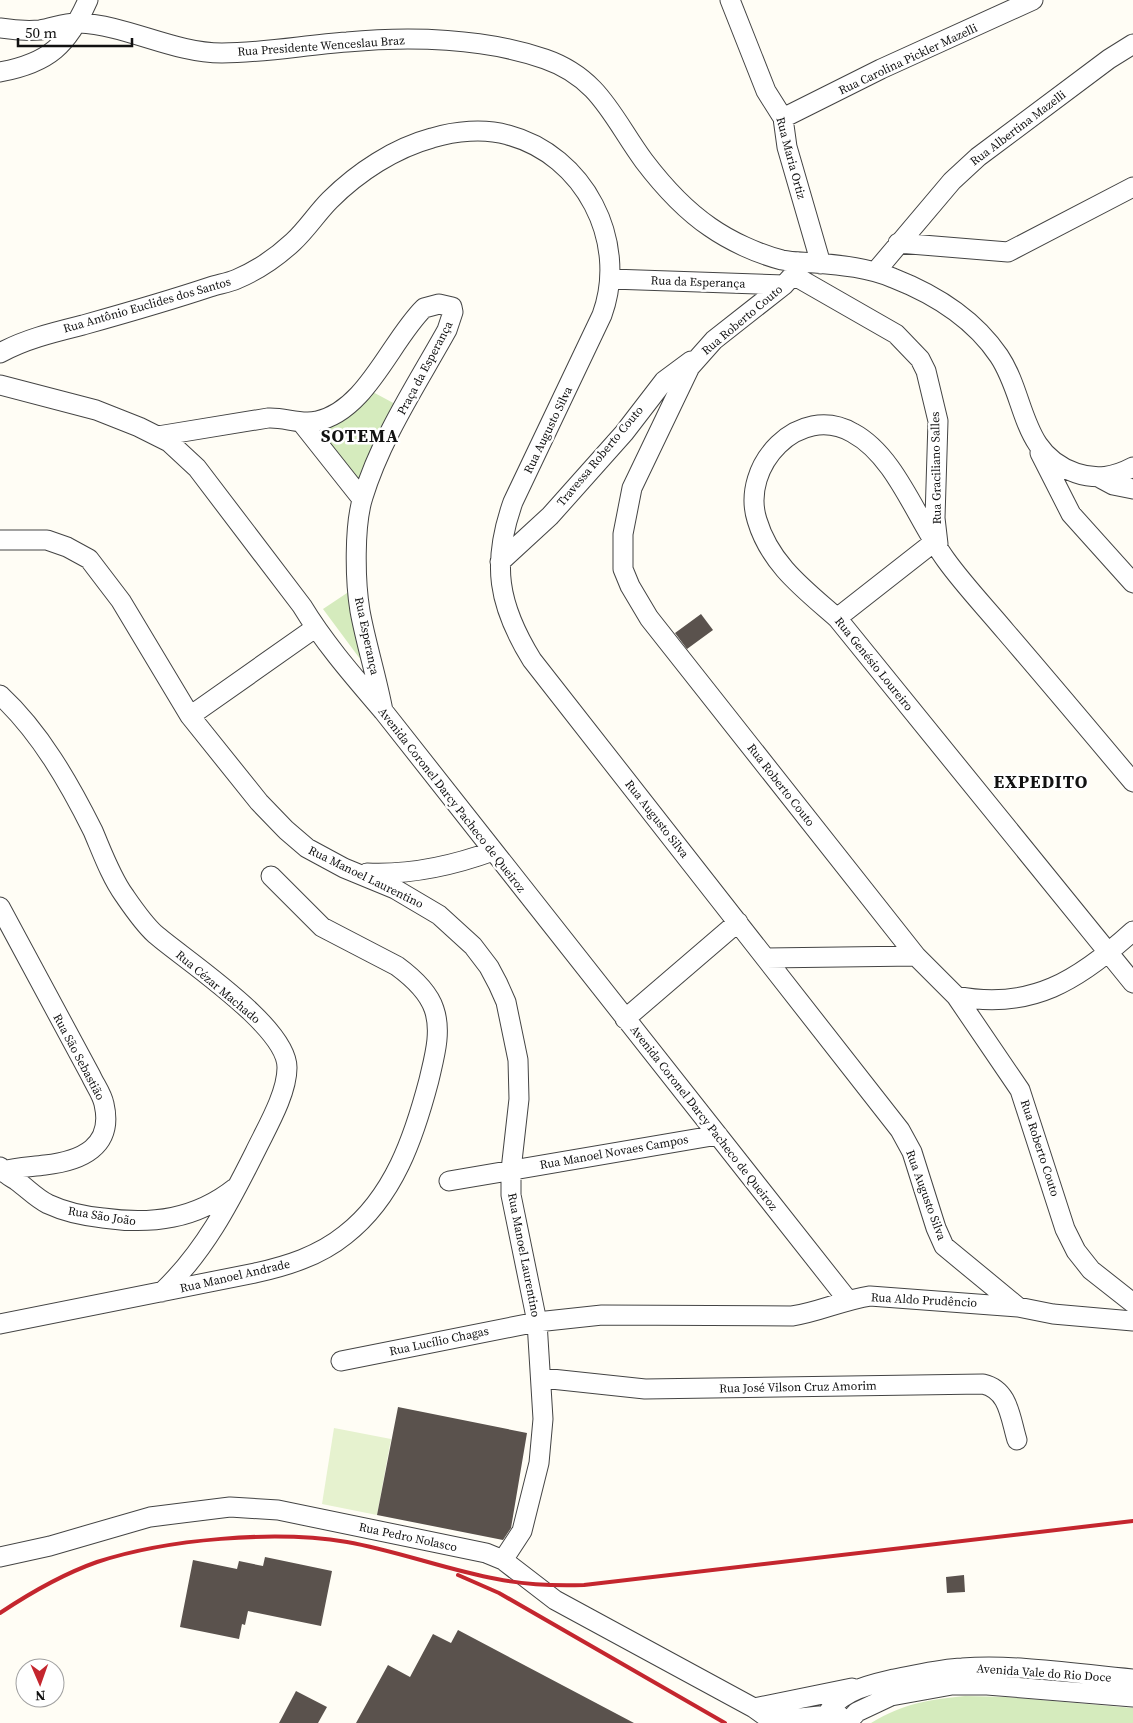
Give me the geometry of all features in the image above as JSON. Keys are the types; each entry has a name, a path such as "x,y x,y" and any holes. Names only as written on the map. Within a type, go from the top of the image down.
{"street":[{"path":"0,72 34,63 48,57 59,47 78,23 88,0"},
{"name":"Rua Maria Ortiz","path":"730,0 766,91 783,118 789,154 821,264"},
{"name":"Rua Carolina Pickler Mazelli","path":"783,118 881,69 1033,0"},
{"path":"0,28 40,30 78,23"},
{"name":"Rua Presidente Wenceslau Braz","path":"78,23 206,53 275,51 344,42 400,39 489,46 546,59 572,73 594,89 611,108 644,160 664,186 710,227 735,241 771,256 792,274 821,264 876,272 913,286 968,320 999,356 1036,444 1062,467 1084,476 1100,478 1113,485 1133,489"},
{"name":"Rua Albertina Mazelli","path":"876,272 898,243 952,180 978,156 1133,44"},
{"name":"Rua Antônio Euclides dos Santos","path":"0,353 56,332 181,298 235,280 259,269 294,241 312,219 354,178 380,161 410,146 431,138 456,132 508,135 553,157 570,170 583,185 602,223 611,279"},
{"path":"898,243 1008,252 1133,187"},
{"name":"Rua da Esperança","path":"611,279 792,274"},
{"name":"Rua Roberto Couto","path":"792,274 702,352 690,367 632,488 624,527 624,569 630,586 649,618 916,956 956,996 1020,1090 1027,1104 1065,1229 1076,1251 1091,1270 1133,1303"},
{"name":"Rua Graciliano Salles","path":"792,274 896,334 920,359 926,371 938,420 935,518 937,546 954,570 1133,782"},
{"name":"Rua Augusto Silva","path":"611,279 610,290 602,315 513,502 503,534 499,577 513,628 532,660 906,1140 912,1152 936,1228 944,1246 1018,1307"},
{"name":"Praça da Esperança","path":"301,422 320,421 330,417 354,399 366,386 424,308 439,304 452,307 453,312 447,330 386,442 362,498"},
{"name":"Travessa Roberto Couto","path":"500,562 550,516 624,433 664,381 702,352"},
{"name":"Avenida Coronel Darcy Pacheco de Queiroz","path":"0,385 96,410 158,436 175,448 197,468 302,606 315,628 384,712 847,1299"},
{"path":"158,436 280,417 301,422 362,498"},
{"name":"Rua Genésio Loureiro","path":"937,546 889,467 865,440 852,432 823,424 808,426 782,441 763,462 757,475 753,488 756,520 772,556 785,572 837,618 1133,983"},
{"path":"1036,444 1070,514 1133,583"},
{"path":"1100,478 1133,467"},
{"name":"Rua Esperança","path":"362,498 356,557 357,584 360,612 384,712"},
{"name":"Rua Manoel Laurentino","path":"0,540 47,540 67,547 89,559 121,601 190,716 259,802 286,830 306,848 344,868 395,889 438,915 473,946 489,967 506,1002 518,1060 518,1116 511,1170 510,1195 537,1322 542,1378 542,1440 533,1490 522,1531 503,1560"},
{"name":"Rua Graciliano Salles","path":"837,618 937,546"},
{"path":"190,716 315,628"},
{"name":"Rua Cézar Machado","path":"0,695 16,710 71,787 122,893 138,914 153,932 255,1015 279,1044 285,1056 287,1073 282,1094 238,1185 210,1237 162,1292"},
{"path":"344,868 369,873 412,872 444,867 493,851"},
{"name":"Rua Manoel Andrade","path":"0,1324 274,1269 310,1257 347,1234 380,1197 409,1148 418,1121 437,1038 437,1022 427,994 398,966 322,927 271,876"},
{"name":"Rua São Sebastião","path":"0,907 91,1076 104,1102 106,1115 105,1129 100,1141 83,1156 57,1164 1,1170"},
{"path":"625,1019 738,922"},
{"path":"956,996 999,1001 1037,994 1076,975 1108,954 1133,931"},
{"path":"766,958 916,956"},
{"name":"Rua Manoel Novaes Campos","path":"449,1181 718,1135"},
{"name":"Rua São João","path":"1,1170 47,1204 66,1212 136,1222 157,1222 199,1210 221,1199 238,1185"},
{"name":"Rua Aldo Prudêncio","path":"537,1322 602,1315 792,1316 822,1309 847,1299 870,1296 1018,1307 1053,1314 1133,1321"},
{"name":"Rua Lucílio Chagas","path":"341,1362 537,1322"},
{"name":"Rua José Vilson Cruz Amorim","path":"542,1378 654,1389 983,1384 996,1388 1002,1395 1017,1440"},
{"name":"Rua Pedro Nolasco","path":"0,1557 50,1546 150,1517 230,1507 278,1510 486,1553 503,1560 555,1600 754,1708 774,1722"},
{"name":"Avenida Vale do Rio Doce","path":"825,1719 833,1706 848,1694 868,1685 939,1670 1013,1668 1133,1679"},
{"name":"Avenida Vale do Rio Doce","path":"774,1722 852,1717 891,1696 933,1687 967,1684 1133,1697"},
{"path":"754,1708 868,1685"}],"green space":[{"path":"371,391 397,405 360,481 317,436 351,413"},
{"path":"353,589 369,671 323,609"},
{"path":"334,1428 391,1439 377,1515 322,1504"},
{"path":"965,1696 1007,1697 1133,1708 1133,1723 871,1723 905,1707 939,1699"}],"building":[{"path":"701,614 713,630 687,649 675,633"},
{"path":"398,1407 527,1433 511,1528 503,1540 377,1515"},
{"path":"265,1557 332,1571 321,1626 248,1611 245,1625 242,1624 239,1639 180,1627 193,1560 237,1569 239,1561 263,1566"},
{"path":"964,1575 965,1592 947,1593 946,1577"},
{"path":"458,1630 634,1723 356,1723 388,1665 410,1677 433,1634 451,1643"},
{"path":"296,1691 327,1707 318,1723 279,1723"}],"railway":[{"path":"0,1613 47,1585 97,1562 155,1547 221,1539 254,1537 318,1538 385,1550 460,1571 508,1581 529,1584 584,1585 1133,1521"},
{"path":"458,1575 499,1593 725,1723"}],"district":[{"name":"SOTEMA","path":"360,435"},
{"name":"EXPEDITO","path":"1041,781"}]}
